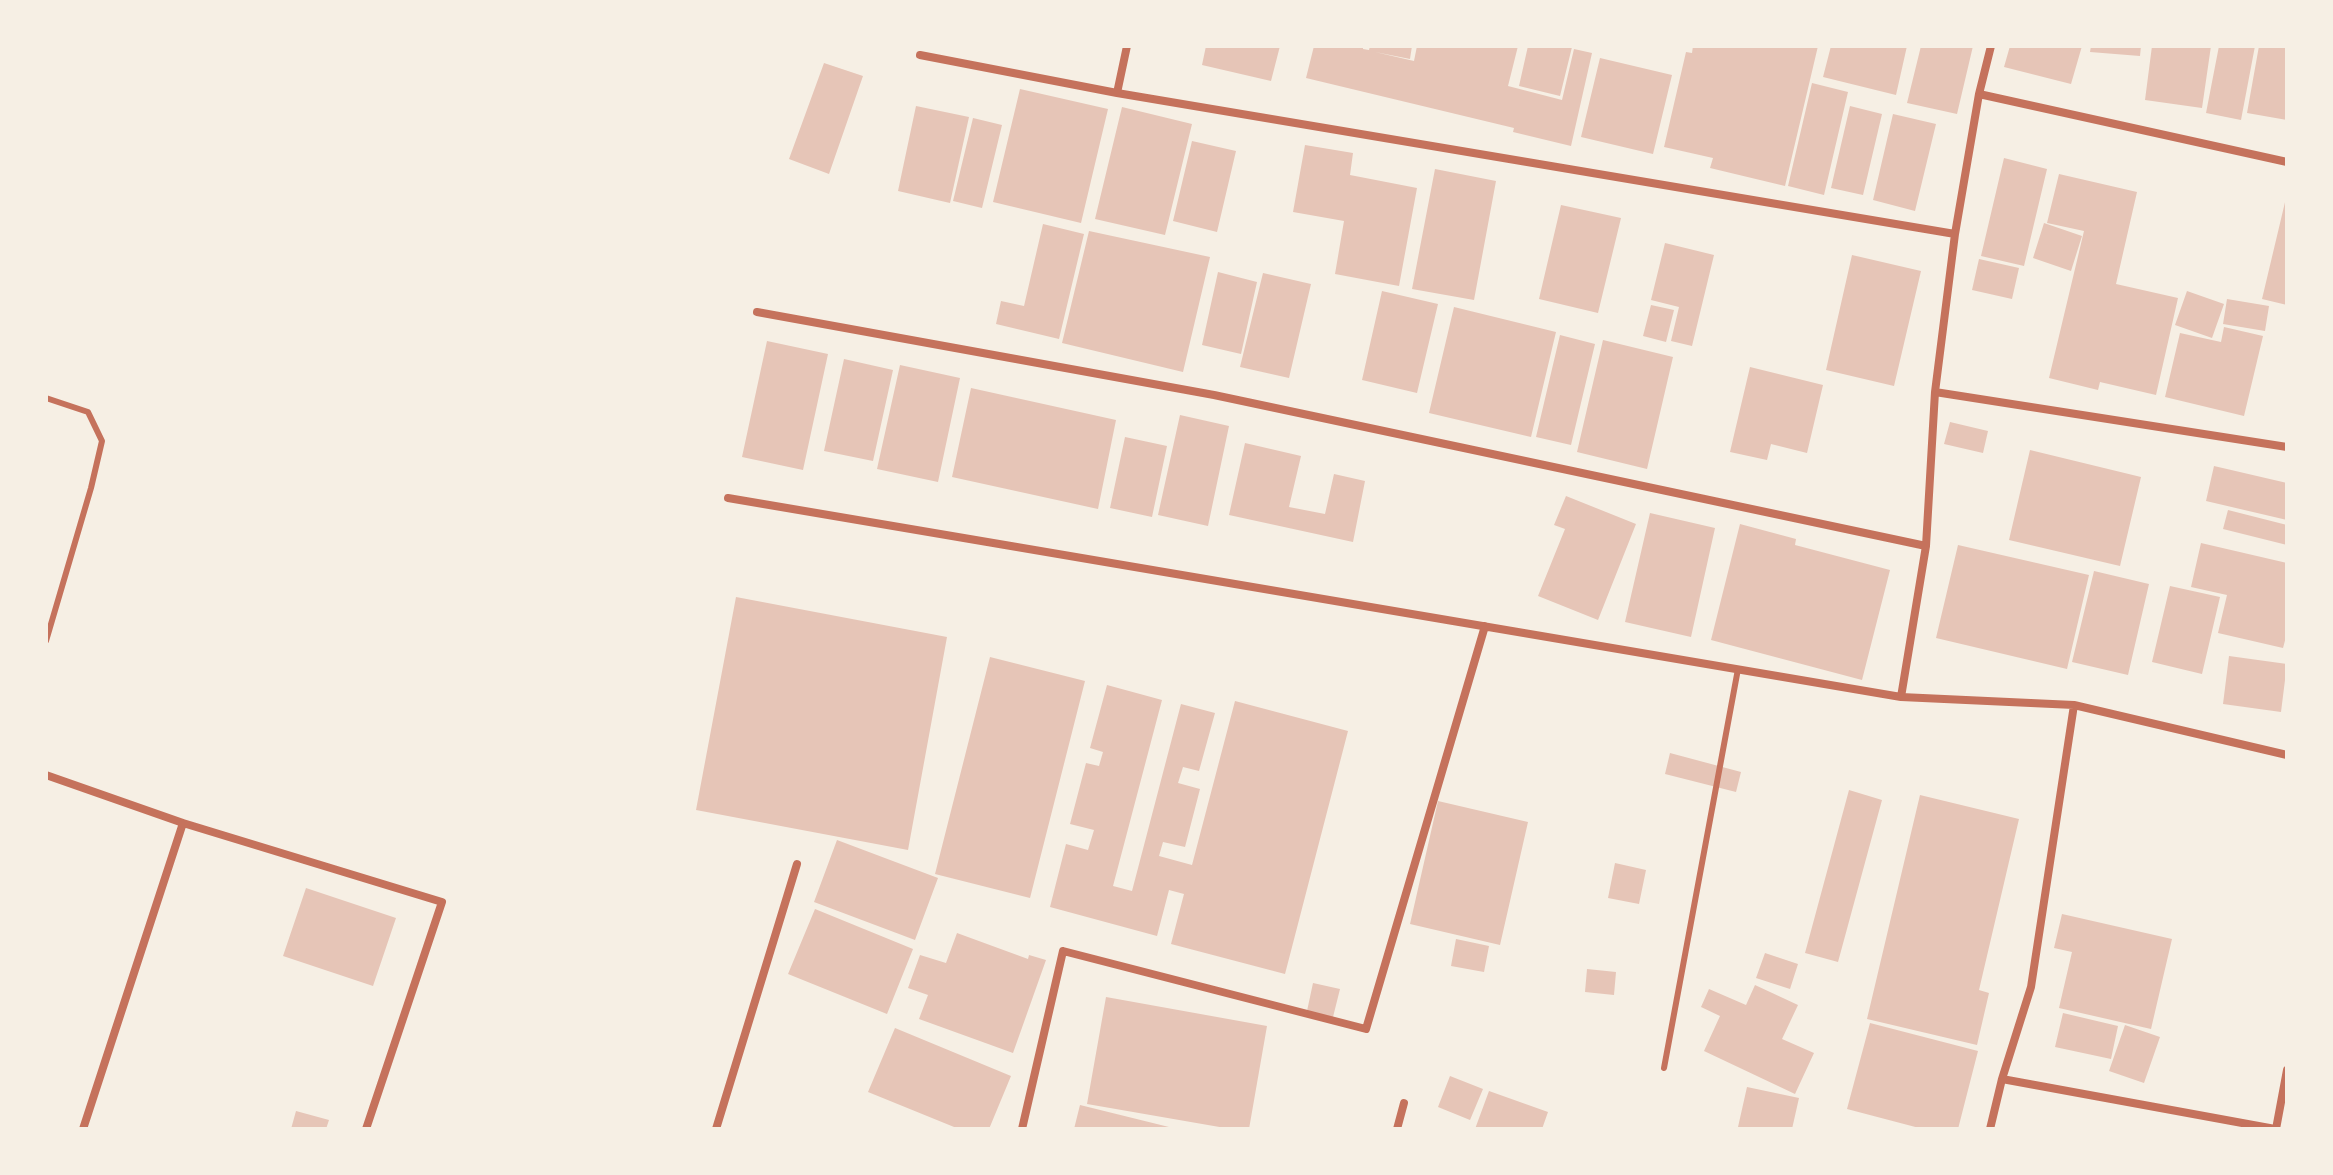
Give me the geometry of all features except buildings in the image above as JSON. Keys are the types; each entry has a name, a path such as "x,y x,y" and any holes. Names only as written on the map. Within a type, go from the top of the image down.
{"street":[{"path":"1117,93 1127,46"},
{"path":"1901,697 1926,546 1935,392 1955,234 1979,94 1991,46"},
{"path":"920,55 1117,93 1955,234"},
{"path":"1979,94 2287,162"},
{"path":"757,312 1214,395 1926,546"},
{"path":"1935,392 2287,447"},
{"path":"728,498 1901,697 2074,705 2287,755"},
{"path":"1022,1129 1063,951 1366,1029 1485,626"},
{"path":"1990,1129 2031,987 2074,705"},
{"path":"46,775 183,823 442,902 366,1129"},
{"path":"83,1129 183,823"},
{"path":"716,1129 797,864"},
{"path":"2002,1079 2276,1129 2287,1070"},
{"path":"1397,1129 1404,1103"}],"lane":[{"path":"46,398 88,412 102,441 46,641"},
{"path":"1664,1068 1738,669"}]}
